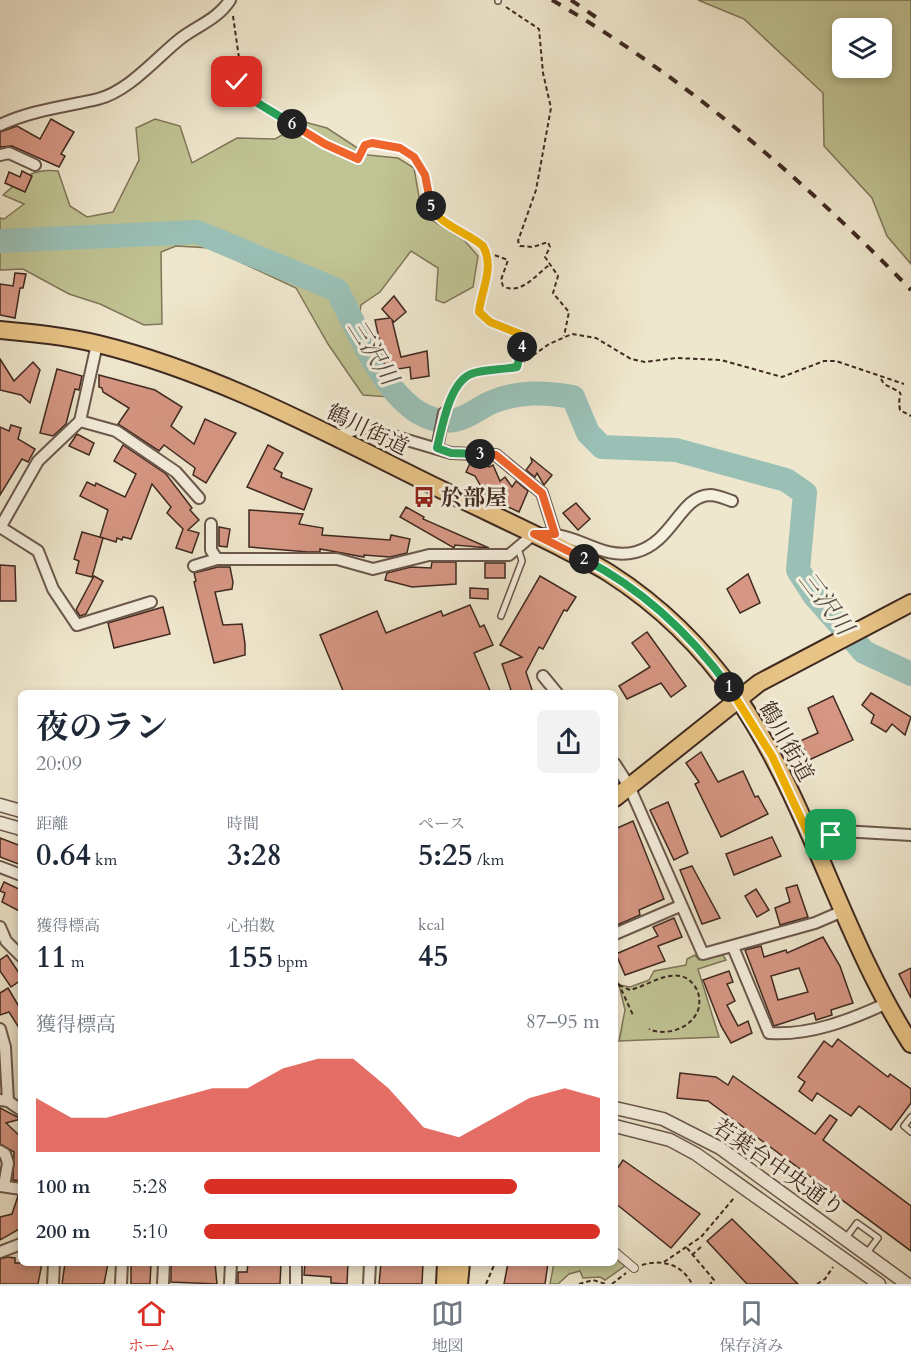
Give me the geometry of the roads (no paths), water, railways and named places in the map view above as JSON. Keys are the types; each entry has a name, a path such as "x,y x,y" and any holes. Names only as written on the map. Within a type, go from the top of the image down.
{"main road":[{"name":"鶴川街道","path":"0,330 56,335 97,344 182,369 334,437 534,534 607,571 660,611 705,656 738,699 772,756 885,1004 911,1044"},
{"path":"618,795 770,676 911,603"},
{"path":"445,1284 446,1266"},
{"path":"459,1284 461,1266"}],"street":[{"path":"0,125 44,109 99,99 122,88 183,37 209,22 230,2"},
{"path":"0,155 9,153 34,165"},
{"path":"97,344 80,421 38,461 0,526 38,551 53,589 77,626 151,602"},
{"path":"437,448 444,413"},
{"path":"80,421 116,431 176,472 199,498"},
{"path":"334,437 363,427 451,453 496,455 542,493 555,534"},
{"path":"194,566 218,559 337,559 373,569 416,556 509,555 534,534 555,534 601,552 622,554 637,552 662,539 684,508 695,500 710,495 732,501"},
{"path":"211,524 211,550 218,559"},
{"path":"543,675 555,690"},
{"path":"618,769 629,786 680,906 704,954 815,923 843,911"},
{"path":"0,805 18,810"},
{"path":"0,823 18,828"},
{"path":"812,842 842,831 911,835"},
{"path":"0,867 18,874"},
{"path":"618,933 680,906"},
{"path":"0,927 6,941 18,953"},
{"path":"733,947 770,1033 792,1035 861,1015 885,1004"},
{"path":"0,1029 5,1047 4,1100 18,1108"},
{"name":"若葉台中央通り","path":"618,1108 645,1113 694,1133 720,1148 907,1284"},
{"name":"若葉台中央通り","path":"618,1126 669,1140 696,1154 879,1284"},
{"path":"0,1151 5,1154 8,1163 2,1186 18,1189"},
{"path":"0,1252 18,1245"},
{"path":"618,1255 634,1268"},
{"path":"53,1284 54,1266"},
{"path":"121,1284 122,1266"},
{"path":"163,1284 164,1266"},
{"path":"230,1284 231,1266"},
{"path":"296,1266 296,1284"},
{"path":"369,1284 370,1266"}],"lane":[{"path":"501,616 522,561 518,548"},
{"path":"911,1117 903,1126 911,1132"},
{"path":"845,1239 857,1223 878,1238 866,1254"}],"waterway":[{"name":"三沢川","path":"0,241 197,232 337,290 368,352 382,374 398,395 415,410 434,419 460,419 492,402 522,394 542,393 573,397 588,433 602,447 676,450 786,480 805,493 798,570 814,595 864,652 911,674"}],"railway":[{"path":"552,0 649,63 741,133 828,209 911,290"},
{"path":"571,0 603,22"}],"place":[{"name":"於部屋","path":"424,497"}]}
